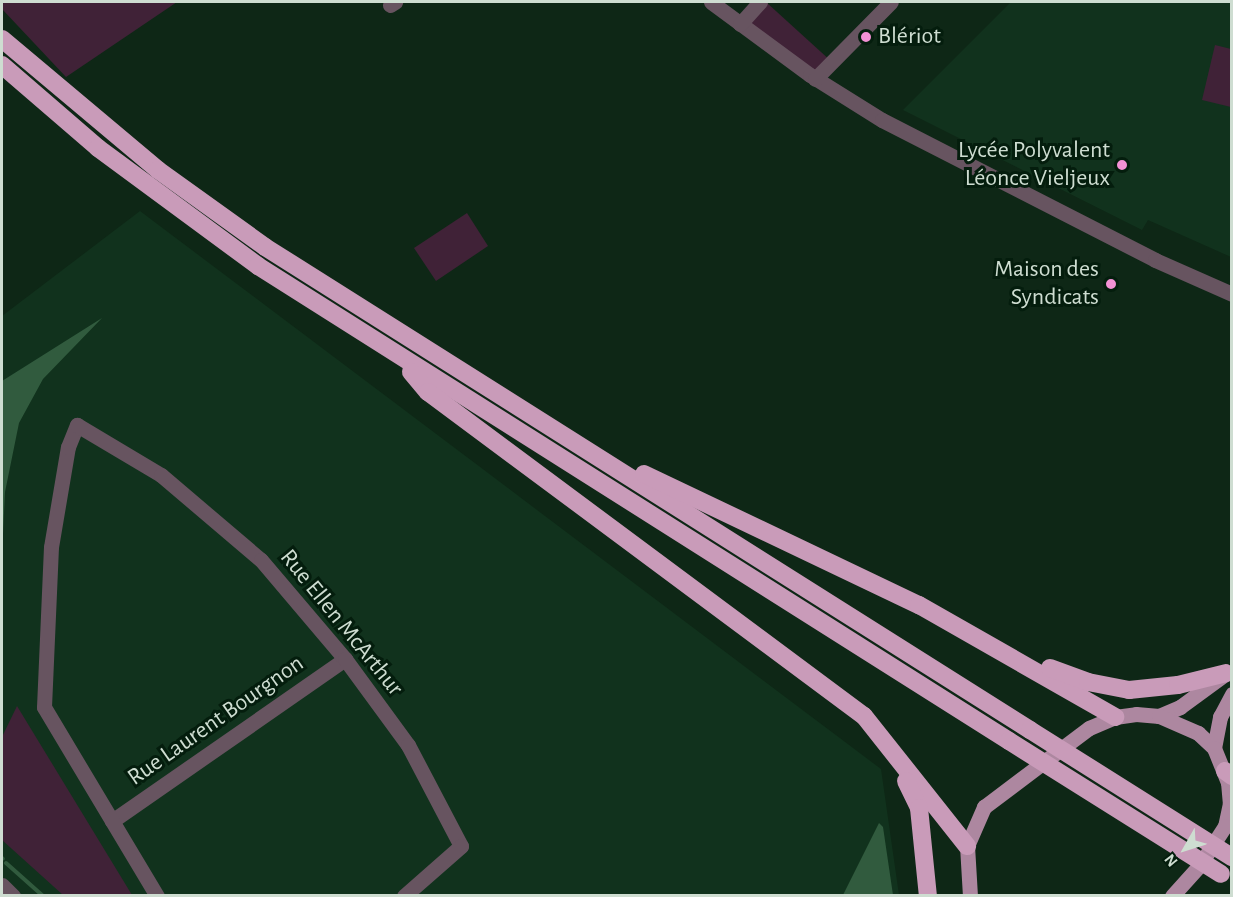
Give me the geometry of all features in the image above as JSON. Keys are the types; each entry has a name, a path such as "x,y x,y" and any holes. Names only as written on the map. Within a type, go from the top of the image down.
{"highway":[{"path":"2,39 158,170 265,247 1232,857"},
{"path":"2,65 182,212 398,357 1226,878"},
{"path":"398,357 428,392 864,716 967,846"},
{"path":"589,453 627,464 919,605 1054,679 1094,708 1115,717"},
{"path":"1006,652 1088,682 1129,690 1178,686 1228,670"},
{"path":"893,752 918,807 928,896"}],"main road":[{"path":"1159,716 1180,707 1228,670"},
{"path":"1214,748 1220,717 1232,694"},
{"path":"970,896 967,846 978,816 1000,791 1089,728 1115,717 1159,716 1179,722 1214,748 1228,773 1230,794 1225,826 1199,866 1172,896"}],"street":[{"path":"711,2 815,79 898,128 1155,260 1232,294"},
{"path":"740,24 760,2"},
{"path":"815,79 891,2"},
{"name":"Rue Ellen McArthur","path":"112,821 44,707 42,692 51,547 68,447 77,425 161,475 261,560 345,659 408,745 461,846 402,895"},
{"name":"Rue Laurent Bourgnon","path":"112,821 345,659"},
{"path":"112,821 157,896"},
{"path":"2,885 13,896"}],"shaded area":[{"path":"2,2 177,2 66,77 2,9"},
{"path":"766,2 832,62 815,79 740,24"},
{"name":"Lycée Polyvalent Léonce Vieljeux","path":"1011,2 1231,2 1231,257 1148,220 1142,230 903,110"},
{"path":"1215,45 1231,49 1231,107 1202,100"},
{"path":"140,211 881,769 899,895 2,896 2,316"},
{"path":"467,213 488,246 436,281 414,248"},
{"path":"102,318 43,379 19,423 5,492 2,555 2,381"},
{"path":"17,706 132,895 63,895 2,840 2,737"},
{"path":"879,823 883,827 893,895 843,895"}],"waterway":[{"path":"6,863 43,896"}],"place":[{"name":"Blériot","path":"866,37"},
{"name":"Lycée Polyvalent Léonce Vieljeux","path":"1122,165"},
{"name":"Maison des Syndicats","path":"1111,284"}]}
